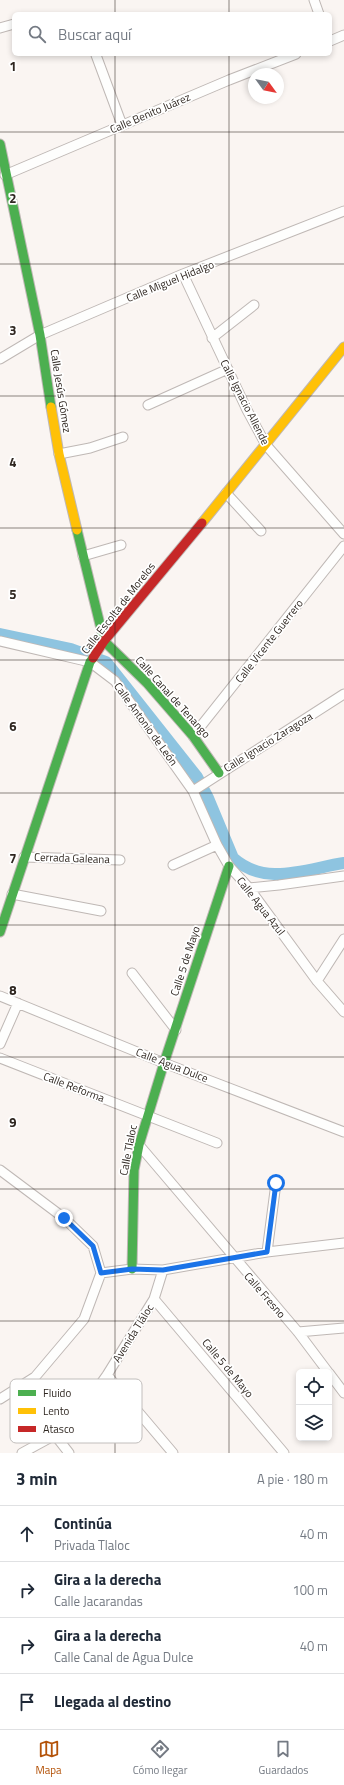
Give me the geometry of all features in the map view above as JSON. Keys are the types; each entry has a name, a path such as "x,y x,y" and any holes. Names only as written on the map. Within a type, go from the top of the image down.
{"street":[{"path":"314,0 318,12"},
{"path":"0,28 12,25"},
{"path":"332,40 344,35"},
{"path":"96,56 122,125"},
{"name":"Calle Benito Juárez","path":"5,175 229,80 291,56"},
{"name":"Calle Jesús Gómez","path":"0,144 5,175 40,335 59,454 102,643"},
{"name":"Calle Miguel Hidalgo","path":"0,360 40,335 183,274 344,211"},
{"name":"Calle Ignacio Allende","path":"183,274 212,338 266,445 344,534"},
{"path":"212,338 254,305"},
{"name":"Calle Escolta de Morelos","path":"0,932 24,856 91,659 102,643 266,445 344,347"},
{"path":"148,405 228,369"},
{"path":"59,454 90,448 123,437"},
{"path":"226,493 261,531"},
{"path":"83,556 121,545"},
{"name":"Calle Vicente Guerrero","path":"193,736 344,546"},
{"name":"Calle Antonio de León","path":"0,641 91,659 115,681 197,788"},
{"name":"Calle Canal de Tenango","path":"102,643 146,684 193,736 217,774"},
{"name":"Calle Ignacio Zaragoza","path":"197,788 344,694"},
{"name":"Calle Agua Azul","path":"197,788 217,845 229,866 249,888 317,981 344,1012"},
{"path":"173,865 217,845"},
{"name":"Cerrada Galeana","path":"24,856 120,860"},
{"name":"Calle 5 de Mayo","path":"164,1063 229,866"},
{"path":"249,888 279,886 344,876"},
{"path":"12,894 101,911"},
{"path":"317,981 344,939"},
{"path":"132,973 176,1030"},
{"name":"Calle Agua Dulce","path":"0,996 164,1063 344,1132"},
{"path":"0,1044 18,1003"},
{"name":"Calle Reforma","path":"0,1058 217,1143"},
{"name":"Calle Tlaloc","path":"132,1269 134,1170 139,1145 164,1063"},
{"name":"Calle Fresno","path":"139,1145 233,1258 298,1332 326,1369"},
{"path":"0,1170 64,1218 93,1246 101,1273 84,1320 32,1379"},
{"path":"267,1252 276,1183"},
{"path":"101,1273 132,1269 163,1270 267,1252 344,1243"},
{"name":"Avenida Tláloc","path":"104,1379 154,1299 163,1270"},
{"name":"Calle 5 de Mayo","path":"154,1299 284,1453"},
{"path":"298,1332 344,1328"},
{"path":"107,1375 110,1379"},
{"name":"Calle Fresno","path":"332,1377 344,1393"},
{"path":"0,1399 10,1393"},
{"path":"142,1416 173,1453"},
{"name":"Avenida Tláloc","path":"22,1453 40,1443"},
{"path":"61,1443 69,1453"}],"waterway":[{"path":"0,634 71,649 106,662 197,777 208,798 233,858 246,867 259,872 286,874 344,863"}],"traffic: fast":[{"path":"0,144 40,335 51,407"},
{"path":"77,530 104,641 147,683 193,736 219,773"},
{"path":"0,932 90,662 93,658"},
{"path":"132,1269 134,1170 139,1145 164,1063 229,866"}],"traffic: slow":[{"path":"202,523 344,347"},
{"path":"51,407 59,454 77,530"}],"traffic: jam":[{"path":"93,658 104,641 202,523"}],"route":[{"path":"64,1218 93,1246 101,1273 132,1269 163,1270 267,1252 276,1183"}]}
